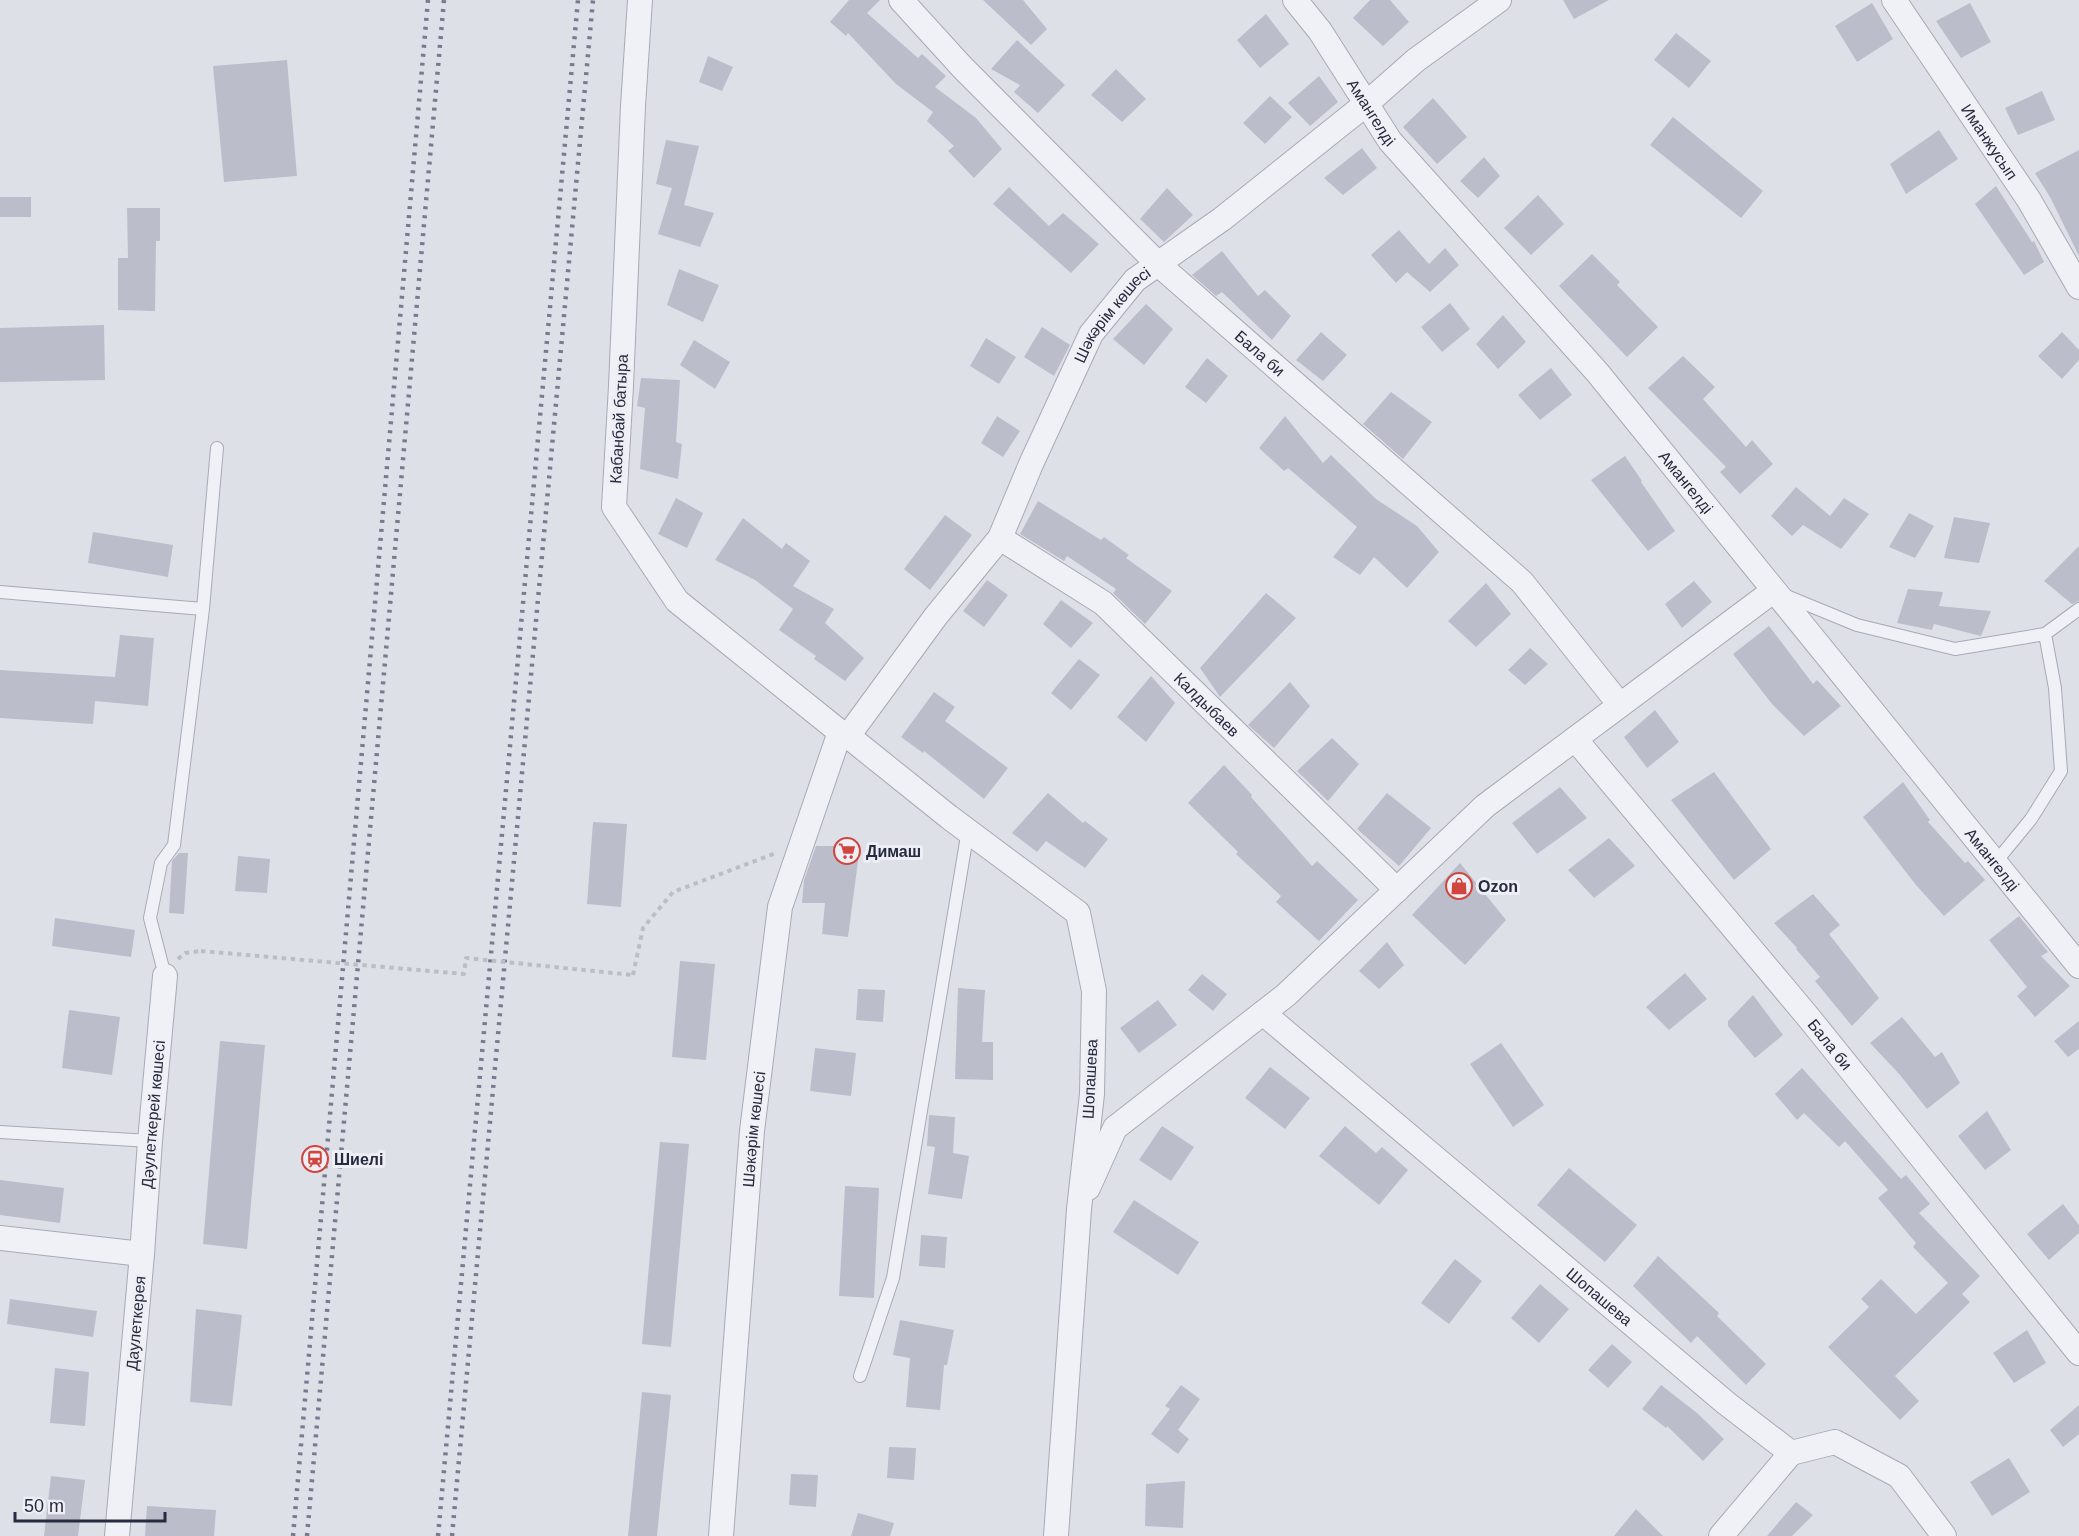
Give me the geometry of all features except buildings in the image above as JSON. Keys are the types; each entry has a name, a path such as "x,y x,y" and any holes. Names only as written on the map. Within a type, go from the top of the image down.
{"street":[{"name":"Кабанбай батыра","path":"640,0 614,507 677,601 844,734"},
{"name":"Бала би","path":"901,0 962,67 1158,264 1522,582 1620,705"},
{"name":"Амангелді","path":"1295,0 1320,31 1390,141 1597,372 2079,966"},
{"name":"Шәкәрім көшесі","path":"721,1536 752,1131 780,907 844,734 1000,538 1031,464 1091,334 1135,280 1222,219 1366,104 1416,60 1498,0"},
{"name":"Иманжусып","path":"1894,0 2029,200 2079,287"},
{"name":"Калдыбаев","path":"1000,538 1103,603 1397,890"},
{"path":"1078,1209 1115,1128 1286,995 1485,806 1773,591"},
{"name":"Шопашева","path":"844,734 1078,913 1094,991 1092,1094 1078,1209 1056,1536"},
{"name":"Бала би","path":"1575,739 1809,1018 2079,1353"},
{"name":"Дәулеткерей көшесі","path":"142,1254 165,976"},
{"name":"Шопашева","path":"1263,1013 1726,1403 1791,1453"},
{"name":"Даулеткерея","path":"0,1238 142,1254 117,1536"},
{"path":"1721,1536 1791,1453 1835,1442 1899,1476 1944,1536"}],"lane":[{"path":"165,976 150,918 160,863 174,844 203,609 217,448"},
{"path":"1773,591 1857,625 1955,649 2045,634 2079,609"},
{"path":"0,592 203,609"},
{"path":"1995,863 2031,819 2061,771 2055,688 2045,634"},
{"path":"860,1376 894,1278 968,831"},
{"path":"0,1132 150,1141"}],"path":[{"path":"201,951 464,974 466,958 633,975 643,928 673,892 802,843"}],"railway":[{"path":"293,1536 428,0"},
{"path":"307,1536 444,0"},
{"path":"438,1536 578,0"},
{"path":"452,1536 593,0"}],"place":[{"name":"Димаш","path":"847,851"},
{"name":"Ozon","path":"1459,886"},
{"name":"Шиелі","path":"315,1159"}]}
